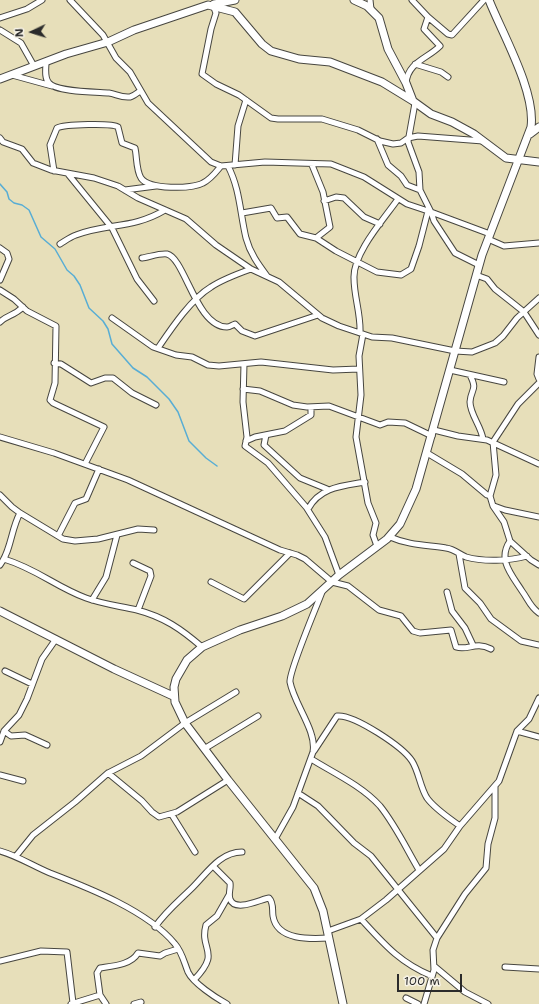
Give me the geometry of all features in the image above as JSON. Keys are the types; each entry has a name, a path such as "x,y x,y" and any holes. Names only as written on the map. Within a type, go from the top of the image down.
{"street":[{"path":"0,18 27,9 42,0"},
{"path":"70,0 108,42 116,58 130,72 140,91 153,108 171,123 207,159 221,166 264,162 312,165 330,164 358,174 407,204 429,211 489,237 504,246 539,243"},
{"path":"0,80 34,66 108,42 134,30 222,1 235,0"},
{"path":"354,0 371,9 379,18 388,49 414,102 408,138 418,172 420,190 429,211 455,253 479,265"},
{"path":"370,0 371,9"},
{"path":"412,0 448,34 452,35 484,0"},
{"path":"343,1004 321,902 311,882 204,749 185,723 177,708 173,696 175,683 180,671 187,660 202,647 240,630 290,613 307,604 339,575 390,537 406,514 416,489 433,433 479,265 518,161 530,134 532,114 527,94 489,0"},
{"path":"222,1 235,12 262,44 271,51 299,59 330,62 382,82 431,114 464,128 502,156 518,161 538,164"},
{"path":"211,5 235,12"},
{"path":"211,5 216,13 211,29 202,74 216,84 246,100 274,119 322,119 358,130 377,139 394,144 408,138 431,137 483,141"},
{"path":"406,83 409,70 440,46 424,29 428,16"},
{"path":"0,30 21,43 34,66"},
{"path":"46,62 47,79 53,86"},
{"path":"415,64 441,72 448,77"},
{"path":"12,75 53,86 89,93 131,97 140,91"},
{"path":"235,165 238,126 246,100"},
{"path":"54,171 50,145 57,128 91,124 99,126 114,125 118,127 122,142 135,148 141,178 148,183 180,188 198,185 207,180 221,166"},
{"path":"530,134 539,127"},
{"path":"0,138 3,142 22,149 33,163 54,171 94,178 125,190 138,198 191,222 216,246 251,269 279,282 318,315 339,326 372,337 392,338 455,351 472,352 495,342 539,298"},
{"path":"377,139 388,165 401,176 407,185 420,190"},
{"path":"312,165 323,192 330,228 316,238"},
{"path":"228,166 238,191 246,239 252,254 267,277"},
{"path":"67,174 112,228 137,279 154,301"},
{"path":"125,190 160,185"},
{"path":"324,201 336,197 344,198 364,217 380,224"},
{"path":"377,546 373,535 376,523 368,504 356,437 357,416 361,395 359,369 361,333 360,312 354,276 357,262 380,224 398,199"},
{"path":"242,213 271,208 276,218 287,217 297,233 316,238 357,262 384,273 401,275 407,273 411,269 429,211"},
{"path":"60,244 75,235 147,220 165,210"},
{"path":"0,248 8,253 8,259 0,280"},
{"path":"142,258 168,255 184,274 185,281 202,310 217,324 227,327 235,324 242,331 252,336 258,336 318,315"},
{"path":"158,348 196,301 215,285 251,269"},
{"path":"476,275 487,279 495,289 524,312 539,335"},
{"path":"0,290 9,295 23,307 56,326 54,363 55,383 50,398 51,402 104,427 85,464"},
{"path":"0,322 4,318 15,315 23,307"},
{"path":"112,318 137,337 158,348 176,355 192,357 213,366 261,362 333,370 359,369"},
{"path":"539,357 537,374 539,379"},
{"path":"54,363 60,364 91,383 105,378 113,378 132,393 156,405"},
{"path":"244,364 243,389 245,446 268,463 308,509 325,537 339,575"},
{"path":"450,370 504,382"},
{"path":"470,374 475,387 471,404 483,438"},
{"path":"539,383 518,404 494,442 496,475 490,496 493,506 504,522 510,540 539,565"},
{"path":"243,389 260,392 293,405 311,407 329,406 380,425 388,422 405,423 433,433 483,438 539,464"},
{"path":"246,441 285,431 312,413 311,407"},
{"path":"266,435 264,445 298,475 327,489"},
{"path":"0,437 85,464 128,480 280,550 305,559 332,582 348,586 379,610 401,616 413,631 420,633 451,630 456,647 462,648 479,645 491,649"},
{"path":"427,453 462,474 490,496"},
{"path":"58,536 74,503 86,500 99,469"},
{"path":"308,509 316,496 327,489 365,482"},
{"path":"0,495 20,513 58,536 69,540 80,541 117,535 138,529 154,530"},
{"path":"493,506 539,517"},
{"path":"0,565 4,559 12,530 20,513"},
{"path":"92,600 102,586 106,577 117,535"},
{"path":"390,537 407,543 449,548 459,554 481,559 505,559 527,556"},
{"path":"510,540 506,545 505,559 509,573 532,608 539,612"},
{"path":"211,582 244,599 290,553"},
{"path":"459,554 465,588 480,603 491,619 521,641 539,645"},
{"path":"4,559 31,568 59,586 92,600 138,610 180,628 202,647"},
{"path":"133,563 150,571 151,576 138,610"},
{"path":"275,839 288,818 313,752 314,742 298,706 290,679 323,589"},
{"path":"447,592 452,611 465,628 473,645"},
{"path":"0,611 148,686 173,696"},
{"path":"0,742 4,731 19,715 27,699 42,659 56,639"},
{"path":"5,671 32,684"},
{"path":"16,856 33,835 75,802 108,773 141,756 185,723 236,692"},
{"path":"213,866 230,883 230,895 232,902 240,905 261,902 269,898 272,902 273,917 276,924 293,936 302,938 329,934 361,919 398,890 419,870 442,852 460,826 495,787 503,772 517,732 529,719 539,698"},
{"path":"204,749 258,716"},
{"path":"313,752 337,716 345,716 367,727 395,743 406,752 413,763 426,797 432,804 460,826"},
{"path":"4,731 11,736 25,735 47,745"},
{"path":"517,732 539,738"},
{"path":"311,759 364,792 379,806 397,830 419,870"},
{"path":"108,773 142,801 152,812 160,817 172,815 228,780"},
{"path":"0,775 23,781"},
{"path":"424,1004 434,966 433,950 437,938 465,894 486,868 488,844 495,818 495,787"},
{"path":"298,793 318,806 354,843 371,856 437,938"},
{"path":"172,815 195,852"},
{"path":"0,851 16,856 50,873 72,881 137,913 176,944 188,973 194,980 227,1004"},
{"path":"155,927 172,905 190,890 213,866 231,853 242,852"},
{"path":"194,980 208,961 209,953 205,933 206,925 215,918 230,895"},
{"path":"361,919 396,956 414,968 432,976"},
{"path":"106,1004 100,995 97,973 100,968 120,965 134,958 138,953 160,956 178,949"},
{"path":"0,961 41,951 66,952 74,1003 100,995"},
{"path":"434,966 465,992 488,1004"},
{"path":"505,967 539,969"},
{"path":"406,998 418,1004"},
{"path":"134,1004 141,1002"}],"waterway":[{"path":"0,184 7,192 9,199 29,210 41,237 55,249 67,270 74,276 80,285 89,308 103,321 108,329 112,344 133,368 147,377 169,399 178,412 189,441 206,458 217,466"}]}
